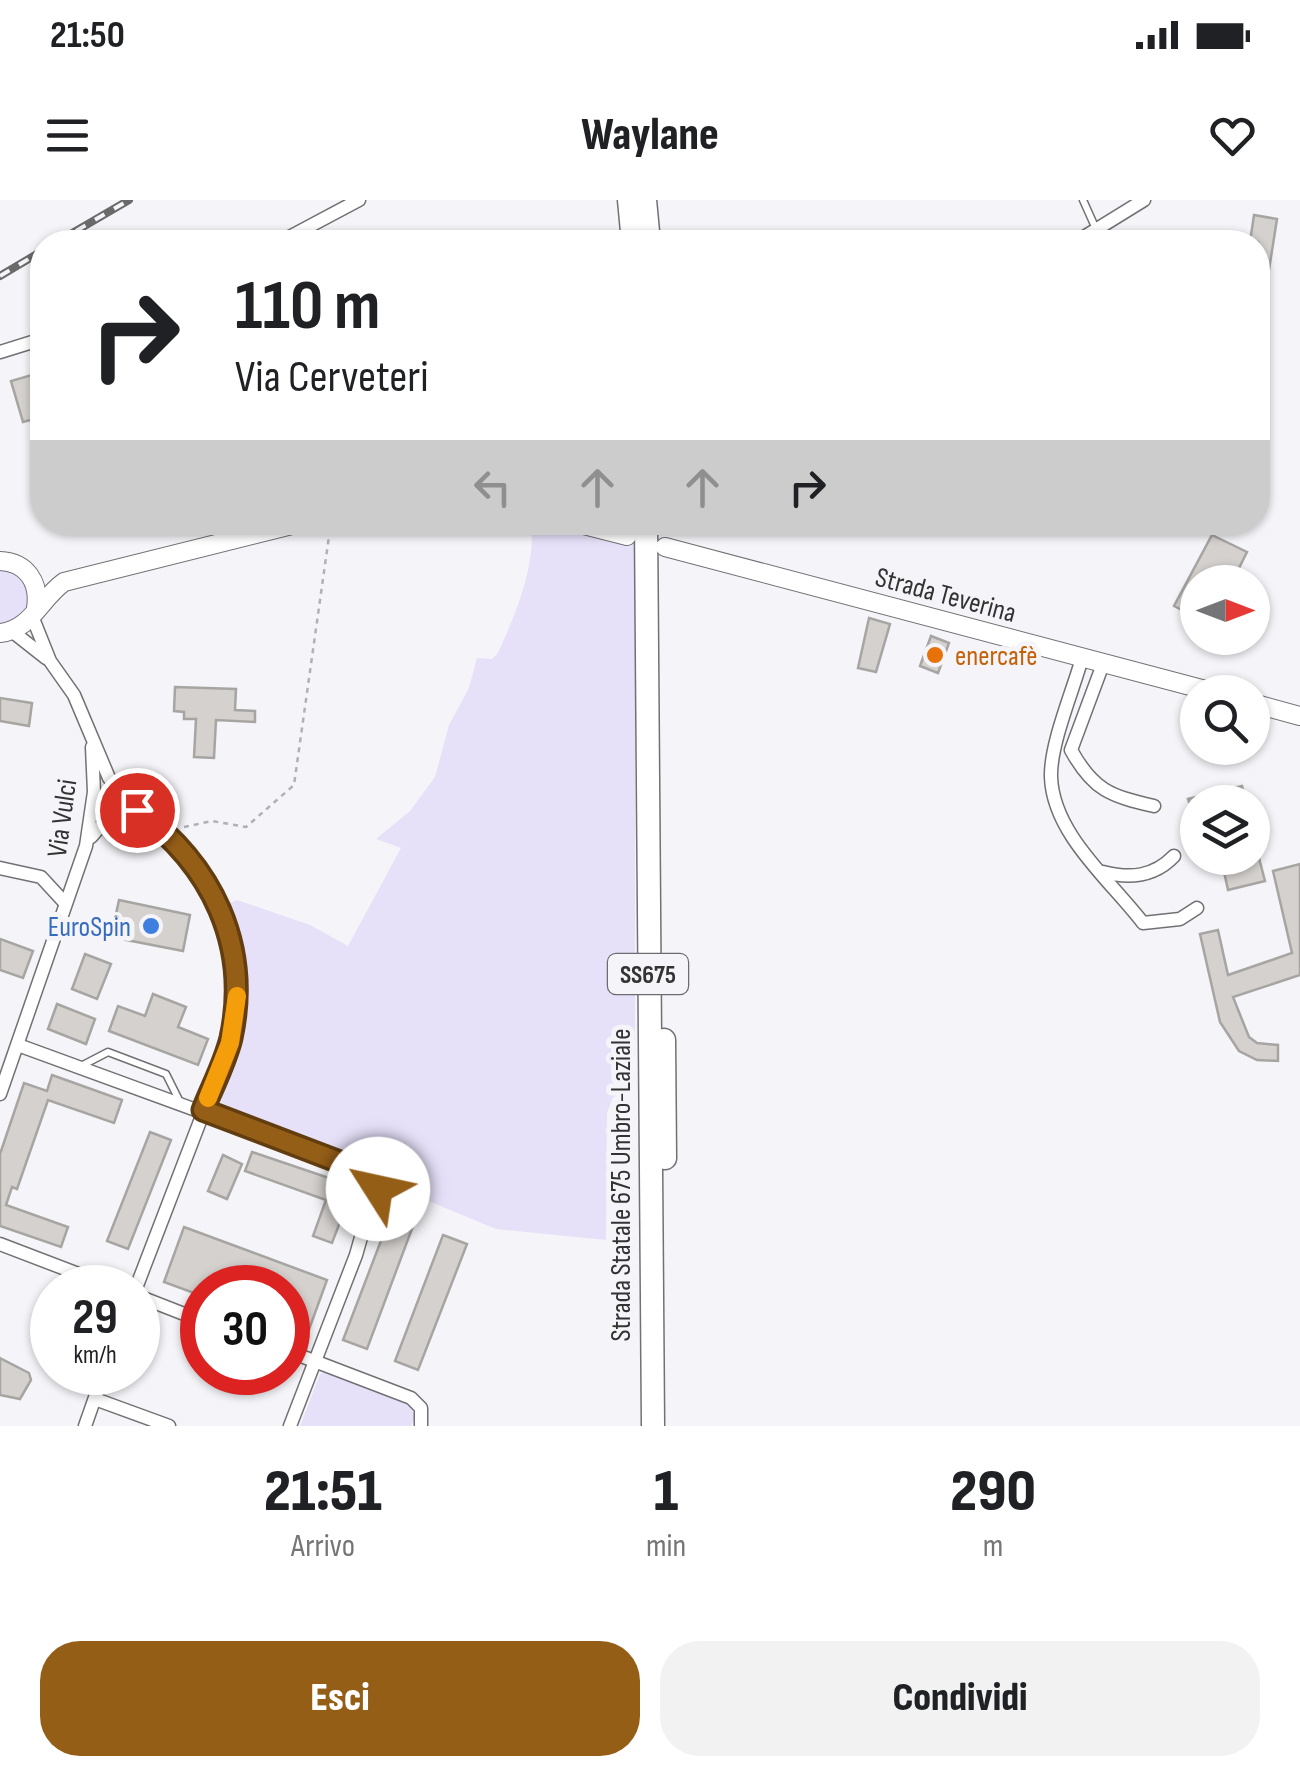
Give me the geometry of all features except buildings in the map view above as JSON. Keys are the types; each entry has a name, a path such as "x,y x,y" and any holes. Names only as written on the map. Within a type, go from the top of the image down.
{"highway":[{"path":"628,200 632,230"},
{"path":"645,200 648,230"},
{"name":"Strada Statale 675 Umbro-Laziale","path":"636,535 653,1426"},
{"name":"Strada Statale 675 Umbro-Laziale","path":"661,535 668,1426"}],"main road":[{"path":"0,561 64,582 252,535"},
{"name":"Strada Teverina","path":"666,547 1180,684"},
{"path":"30,574 38,597 34,612"},
{"path":"6,632 34,612 64,582"},
{"path":"1270,706 1297,710"}],"street":[{"path":"303,230 359,200"},
{"path":"1096,230 1144,200"},
{"path":"0,352 30,343"},
{"path":"34,612 50,661 74,694 109,778 137,810 174,837 214,897 237,974 230,1043 145,1265"},
{"path":"6,632 50,661"},
{"path":"1082,658 1051,775 1058,813 1075,844 1143,923 1180,919 1197,908"},
{"path":"1103,664 1071,750 1089,782 1124,799 1154,806"},
{"name":"Via Vulci","path":"0,1094 86,846 94,792 91,736"},
{"path":"86,846 96,826 112,813 137,810"},
{"path":"1103,872 1129,879 1165,865 1174,856"},
{"path":"0,868 41,877 64,903"},
{"path":"18,1045 371,1174 378,1189 290,1426"},
{"path":"0,1244 54,1265"},
{"path":"310,1359 412,1398 421,1408 421,1426"},
{"path":"84,1426 96,1395"},
{"path":"95,1399 169,1426"}],"lane":[{"path":"1082,200 1096,230"},
{"path":"78,1068 108,1052 166,1074 180,1102"}],"path":[{"path":"174,837 189,822 212,821 246,828 294,785 329,535"}],"shaded area":[{"path":"532,535 589,535 635,543 635,1090 613,1097 607,1113 606,1240 496,1229 390,1185 366,1163 219,1108 244,1007 243,959 229,903 237,900 310,925 348,946 401,848 376,839 410,811 435,777 449,725 469,688 477,658 492,659 505,638 527,575"},
{"path":"0,567 10,568 27,583 28,606 14,622 0,625"},
{"path":"326,1372 409,1402 415,1417 411,1426 300,1426 320,1374"}],"railway":[{"path":"78,230 129,200"},
{"path":"0,276 30,258"}],"slow traffic":[{"path":"208,1098 230,1043 237,996"}],"place":[{"name":"enercafè","path":"935,655"},
{"name":"EuroSpin","path":"151,926"}],"route":[{"path":"137,810 174,837 182,848 214,897 230,939 237,974 237,1004 230,1043 203,1110 371,1174 378,1189"}]}
